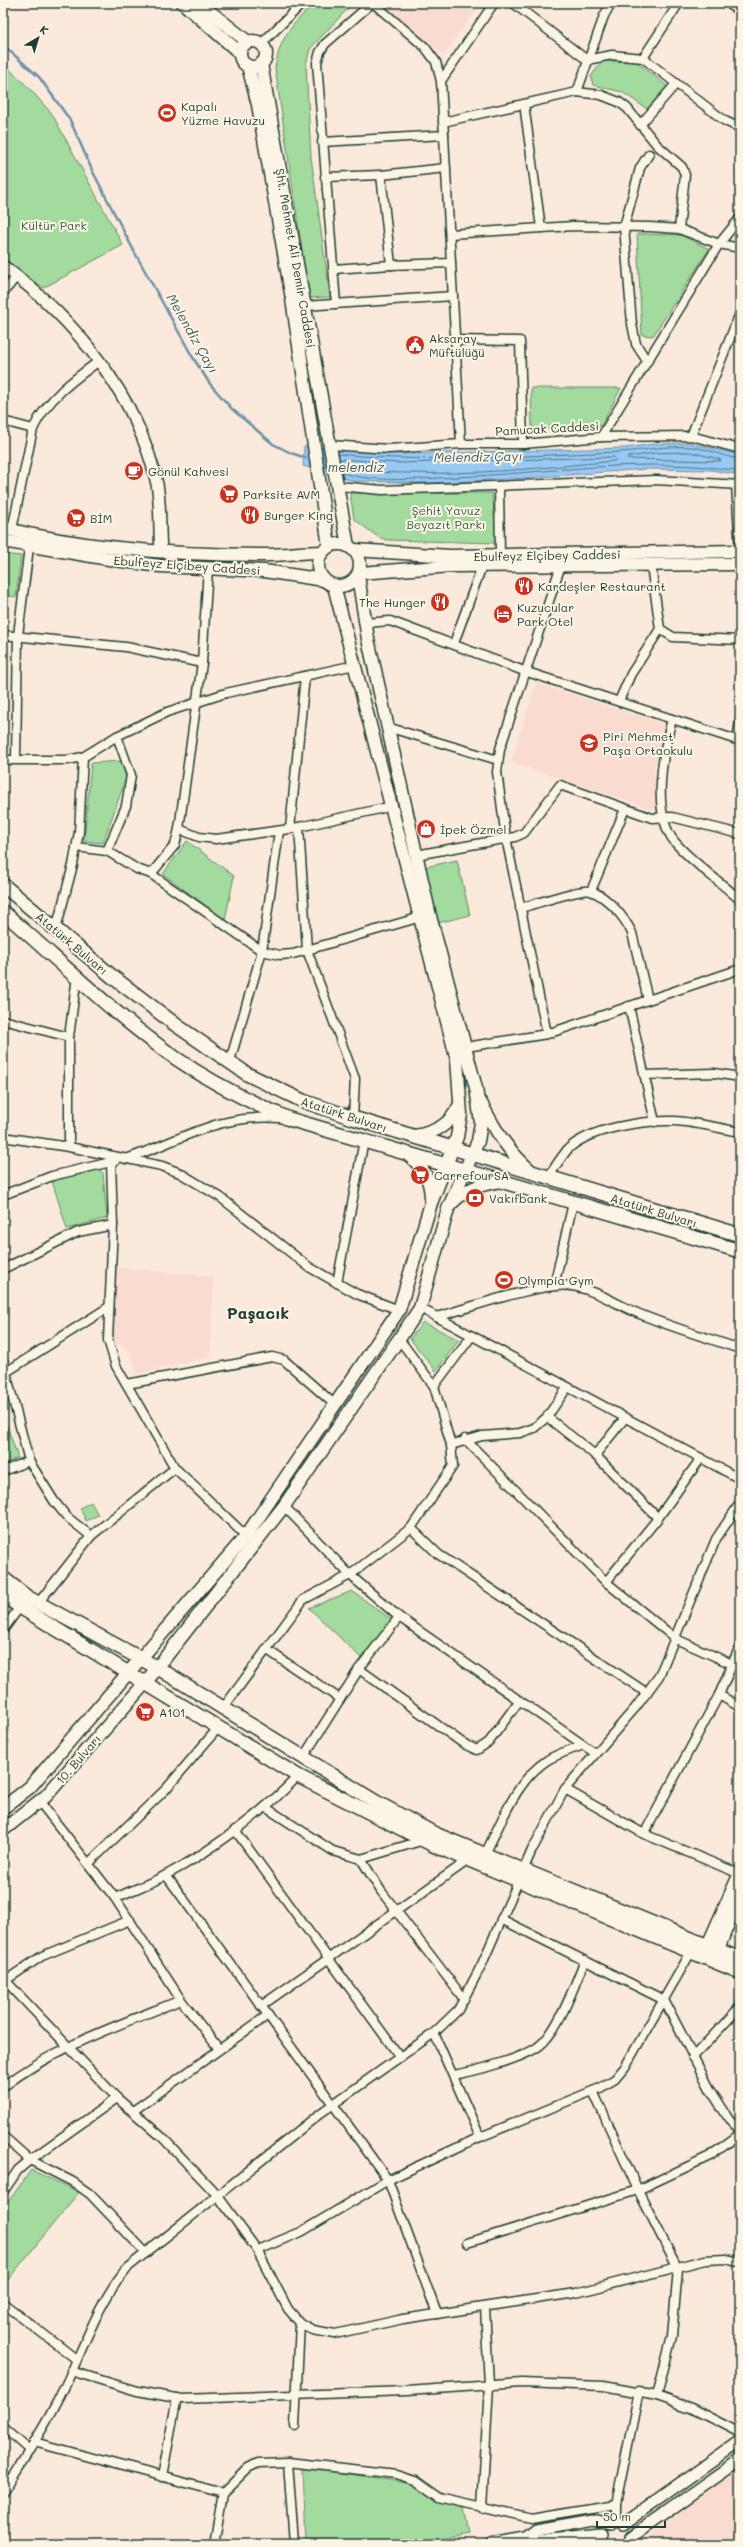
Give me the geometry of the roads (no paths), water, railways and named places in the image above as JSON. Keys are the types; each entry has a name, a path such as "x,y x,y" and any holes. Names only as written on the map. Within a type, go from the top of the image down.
{"main road":[{"path":"183,3 240,53"},
{"path":"199,3 248,42 261,44 266,55 261,64 255,67 248,66 241,60 240,53 243,46 248,42"},
{"name":"Şht. Mehmet Ali Demir Caddesi","path":"261,64 304,306 351,548"},
{"name":"Şht. Mehmet Ali Demir Caddesi","path":"248,66 260,112 314,442 316,471 326,549"},
{"name":"Ebulfeyz Elçibey Caddesi","path":"8,529 115,546 161,550 266,555 326,549"},
{"name":"Ebulfeyz Elçibey Caddesi","path":"3,541 29,547 160,566 264,571 329,583"},
{"path":"431,1203 448,1164 458,1130 460,1104 457,1060 393,806 355,665 329,583 318,564 326,549 340,544 351,548 361,561 359,575 366,623 387,727 430,916 466,1047 478,1098 502,1142 511,1153 533,1173"},
{"name":"Ebulfeyz Elçibey Caddesi","path":"351,548 450,556 740,551"},
{"name":"Ebulfeyz Elçibey Caddesi","path":"359,575 408,568 740,564"},
{"path":"329,583 347,586 359,575"},
{"name":"Atatürk Bulvarı","path":"3,885 176,1025 271,1087 303,1101 353,1118 740,1235"},
{"name":"Atatürk Bulvarı","path":"3,912 130,1022 177,1059 233,1093 290,1119 448,1164 573,1203 740,1251"},
{"name":"10. Bulvarı","path":"3,1830 39,1801 158,1668 284,1506 420,1308 448,1209 478,1141 481,1123 478,1098"},
{"path":"415,1136 431,1133 447,1124 454,1116 460,1104"},
{"path":"403,1151 422,1167 428,1177 431,1187 431,1203"},
{"path":"448,1209 468,1189 480,1184 502,1181"},
{"name":"10. Bulvarı","path":"3,1808 30,1787 246,1536 399,1310 431,1203"},
{"path":"3,1578 23,1602"},
{"path":"3,1594 23,1602 128,1673 146,1682 218,1728 298,1776 424,1840 470,1859 521,1874"},
{"path":"23,1602 39,1602 139,1659 158,1668 304,1756 376,1802 435,1834 485,1854 521,1874 707,1953 740,1972"},
{"path":"707,1953 740,1874"},
{"path":"707,1953 740,1894"},
{"path":"707,1953 740,1958"}],"street":[{"path":"261,44 303,3"},
{"path":"336,304 322,142 317,63 320,52 325,44 373,3 425,47 436,62 441,81 461,444"},
{"path":"441,81 494,3"},
{"path":"513,3 587,60 612,55 642,58 675,85 725,121 740,128"},
{"path":"577,92 587,60 611,3"},
{"path":"642,58 679,3"},
{"path":"728,3 740,12"},
{"path":"640,125 675,85"},
{"path":"443,122 577,92 601,95 619,102 657,145 682,167 685,175 679,229"},
{"path":"524,104 541,228"},
{"path":"322,142 444,135"},
{"path":"647,362 636,344 632,324 624,227 640,168 649,154"},
{"path":"325,177 381,175 446,168"},
{"path":"381,175 391,265"},
{"path":"601,437 719,244 740,218"},
{"path":"450,234 541,228 624,227 679,229 719,244 740,248"},
{"path":"333,269 451,263"},
{"path":"3,266 42,295 99,361 130,411 150,460 157,485 161,550"},
{"path":"3,293 17,276"},
{"path":"304,306 453,296"},
{"path":"690,436 740,313"},
{"path":"456,340 520,341 523,444"},
{"path":"8,529 33,429 56,396 99,361"},
{"path":"3,421 33,429"},
{"name":"Pamucak Caddesi","path":"331,449 389,449 461,444 523,444 601,437 690,436 740,449"},
{"path":"337,482 382,490 656,480 738,484 740,551"},
{"path":"499,486 500,555"},
{"path":"16,758 18,635 29,547"},
{"path":"547,1034 506,838 497,772 498,760 524,671 561,565"},
{"path":"618,701 631,674 660,629 651,565"},
{"path":"454,643 482,566"},
{"path":"151,874 175,845 179,829 202,663 208,568"},
{"path":"366,623 390,621 454,643 524,671 739,740 740,722"},
{"path":"660,629 673,637 740,640"},
{"path":"3,634 126,647 202,663"},
{"path":"3,760 16,758 67,760 83,758 117,736 168,712 197,702 226,693 355,665"},
{"path":"290,829 305,676"},
{"path":"672,719 665,743 662,773 662,817 674,841 740,900"},
{"path":"387,727 498,760"},
{"path":"107,851 126,806 131,775 117,736"},
{"path":"56,929 76,847 83,758"},
{"path":"416,855 506,838 524,833 560,785 652,818 672,817 740,834"},
{"path":"179,829 199,837 216,839 290,829 393,806"},
{"path":"591,891 625,809"},
{"path":"299,827 307,950 355,1079 353,1118"},
{"path":"230,1061 262,951 279,830"},
{"path":"76,847 107,851 137,869 151,874 262,951 280,955 307,950 421,917"},
{"path":"520,908 576,893 591,891 615,909 627,923 632,932 648,1000"},
{"path":"466,1047 547,1034 740,969"},
{"path":"69,1147 69,1037 77,976"},
{"path":"629,1006 655,1122"},
{"path":"3,1020 69,1037"},
{"path":"644,1075 714,1073 740,1077"},
{"path":"3,1195 52,1176 128,1159 201,1128 256,1116 290,1119"},
{"path":"548,1178 568,1150 581,1140 600,1131 655,1122 675,1121 740,1132"},
{"path":"3,1138 69,1147 162,1166 198,1182 220,1196 309,1267 357,1294 399,1310"},
{"path":"336,1283 364,1140"},
{"path":"111,1162 113,1225 108,1340 116,1366 175,1468 246,1536"},
{"path":"554,1286 573,1203"},
{"path":"3,1268 78,1232 113,1225"},
{"path":"436,1317 554,1286 572,1286 589,1290 642,1315 740,1349"},
{"path":"5,1373 109,1307"},
{"path":"420,1308 471,1337 740,1479"},
{"path":"434,1386 471,1337"},
{"path":"224,1707 303,1600 350,1575 410,1528 453,1466 451,1445 434,1386 399,1339"},
{"path":"127,1384 272,1357 284,1360 334,1404"},
{"path":"3,1361 29,1461 62,1512 91,1536"},
{"path":"451,1445 482,1436 520,1433 534,1428 547,1417 567,1388"},
{"path":"547,1417 595,1454 658,1518"},
{"path":"595,1454 625,1418"},
{"path":"465,1440 606,1582 676,1639 732,1664"},
{"path":"606,1582 658,1518 700,1458"},
{"path":"3,1471 29,1461"},
{"path":"39,1602 91,1536 175,1468"},
{"path":"3,2492 59,2400 76,2359 116,2281 127,2268 332,2104 434,2033 458,2010 482,1964 521,1874 565,1789 647,1693 659,1676 676,1639 716,1539 740,1503"},
{"path":"284,1506 350,1575 399,1617 595,1753"},
{"path":"410,1528 438,1554 647,1693"},
{"path":"3,1630 23,1602"},
{"path":"304,1756 359,1669 399,1617"},
{"path":"644,1834 719,1696 740,1646"},
{"path":"266,1649 340,1699"},
{"path":"359,1669 464,1744 477,1750 489,1742 519,1701"},
{"path":"719,1696 740,1707"},
{"path":"89,1864 166,1789 218,1728"},
{"path":"485,1854 519,1788 530,1775 547,1760 583,1745"},
{"path":"115,1898 166,1875 235,1830 265,1807 298,1776"},
{"path":"565,1789 644,1834 740,1874"},
{"path":"39,1801 115,1898 181,2000 219,2049"},
{"path":"265,1807 333,1851 361,1859 424,1840"},
{"path":"235,1830 400,2057"},
{"path":"361,1859 381,1891 464,1999"},
{"path":"261,2006 397,1912 470,1859"},
{"path":"166,1875 388,2180 437,2314"},
{"path":"501,1919 664,2000 710,2090 729,2119 740,2130"},
{"path":"130,1920 42,1956 4,1980 117,2098 163,2138 218,2196 256,2250 288,2309 300,2324 313,2330 335,2334 437,2314 576,2293 678,2269 705,2260 726,2259 740,2262"},
{"path":"256,2250 301,2232 388,2180 480,2137 594,2091 615,2078 625,2067 664,2000 707,1953"},
{"path":"453,2075 468,2073 540,2046 558,2022 585,1960"},
{"path":"3,2087 25,2070 68,2046 181,2000"},
{"path":"693,2057 740,2007"},
{"path":"132,2111 268,2015"},
{"path":"434,2033 480,2137"},
{"path":"594,2091 638,2190 678,2269 672,2336 657,2396"},
{"path":"3,2192 18,2170 30,2160 117,2098"},
{"path":"467,2244 638,2190 710,2156 740,2134"},
{"path":"3,2136 30,2160 73,2182 90,2194 146,2253"},
{"path":"3,2303 76,2359"},
{"path":"482,2508 489,2385 485,2307"},
{"path":"295,2426 300,2324"},
{"path":"71,2371 137,2391 177,2398 296,2396 522,2382 604,2386 638,2391 657,2396 691,2408 740,2433"},
{"path":"617,2524 616,2504 638,2391"},
{"path":"162,2477 177,2398"},
{"path":"3,2427 29,2450"},
{"path":"490,2544 526,2538 537,2541 603,2541 617,2524 740,2441"},
{"path":"34,2442 222,2493"},
{"path":"630,2541 740,2460"},
{"path":"214,2544 222,2493 248,2468 258,2463 288,2462 396,2474 416,2480 440,2497 482,2508 531,2518 616,2504"},
{"path":"288,2462 294,2544"},
{"path":"526,2538 536,2530 593,2520 617,2524 629,2530 630,2541"}],"water":[{"name":"melendiz","path":"690,443 740,455 740,475 711,470 646,469 527,478 429,483 354,481 303,466 304,446 398,454 625,448 654,444"}],"waterway":[{"name":"Melendiz Çayı","path":"3,45 39,77 70,120 92,170 135,253 192,356 210,384 232,409 273,444 291,453 306,458"}],"place":[{"name":"Kapalı Yüzme Havuzu","path":"167,113"},
{"name":"Aksaray Müftülüğü","path":"415,345"},
{"name":"Gönül Kahvesi","path":"134,471"},
{"name":"Parksite AVM","path":"229,494"},
{"name":"Burger King","path":"250,515"},
{"name":"BİM","path":"76,518"},
{"name":"Kardeşler Restaurant","path":"524,586"},
{"name":"The Hunger","path":"440,602"},
{"name":"Kuzucular Park Otel","path":"503,614"},
{"name":"Piri Mehmet Paşa Ortaokulu","path":"589,743"},
{"name":"İpek Özmel","path":"426,829"},
{"name":"CarrefourSA","path":"420,1175"},
{"name":"Vakıfbank","path":"475,1198"},
{"name":"Olympia Gym","path":"504,1280"},
{"name":"A101","path":"145,1712"}],"district":[{"name":"Paşacık","path":"258,1312"}],"park label":[{"name":"Kültür Park","path":"54,225"},
{"name":"Şehit Yavuz Beyazıt Parkı","path":"446,517"}]}
